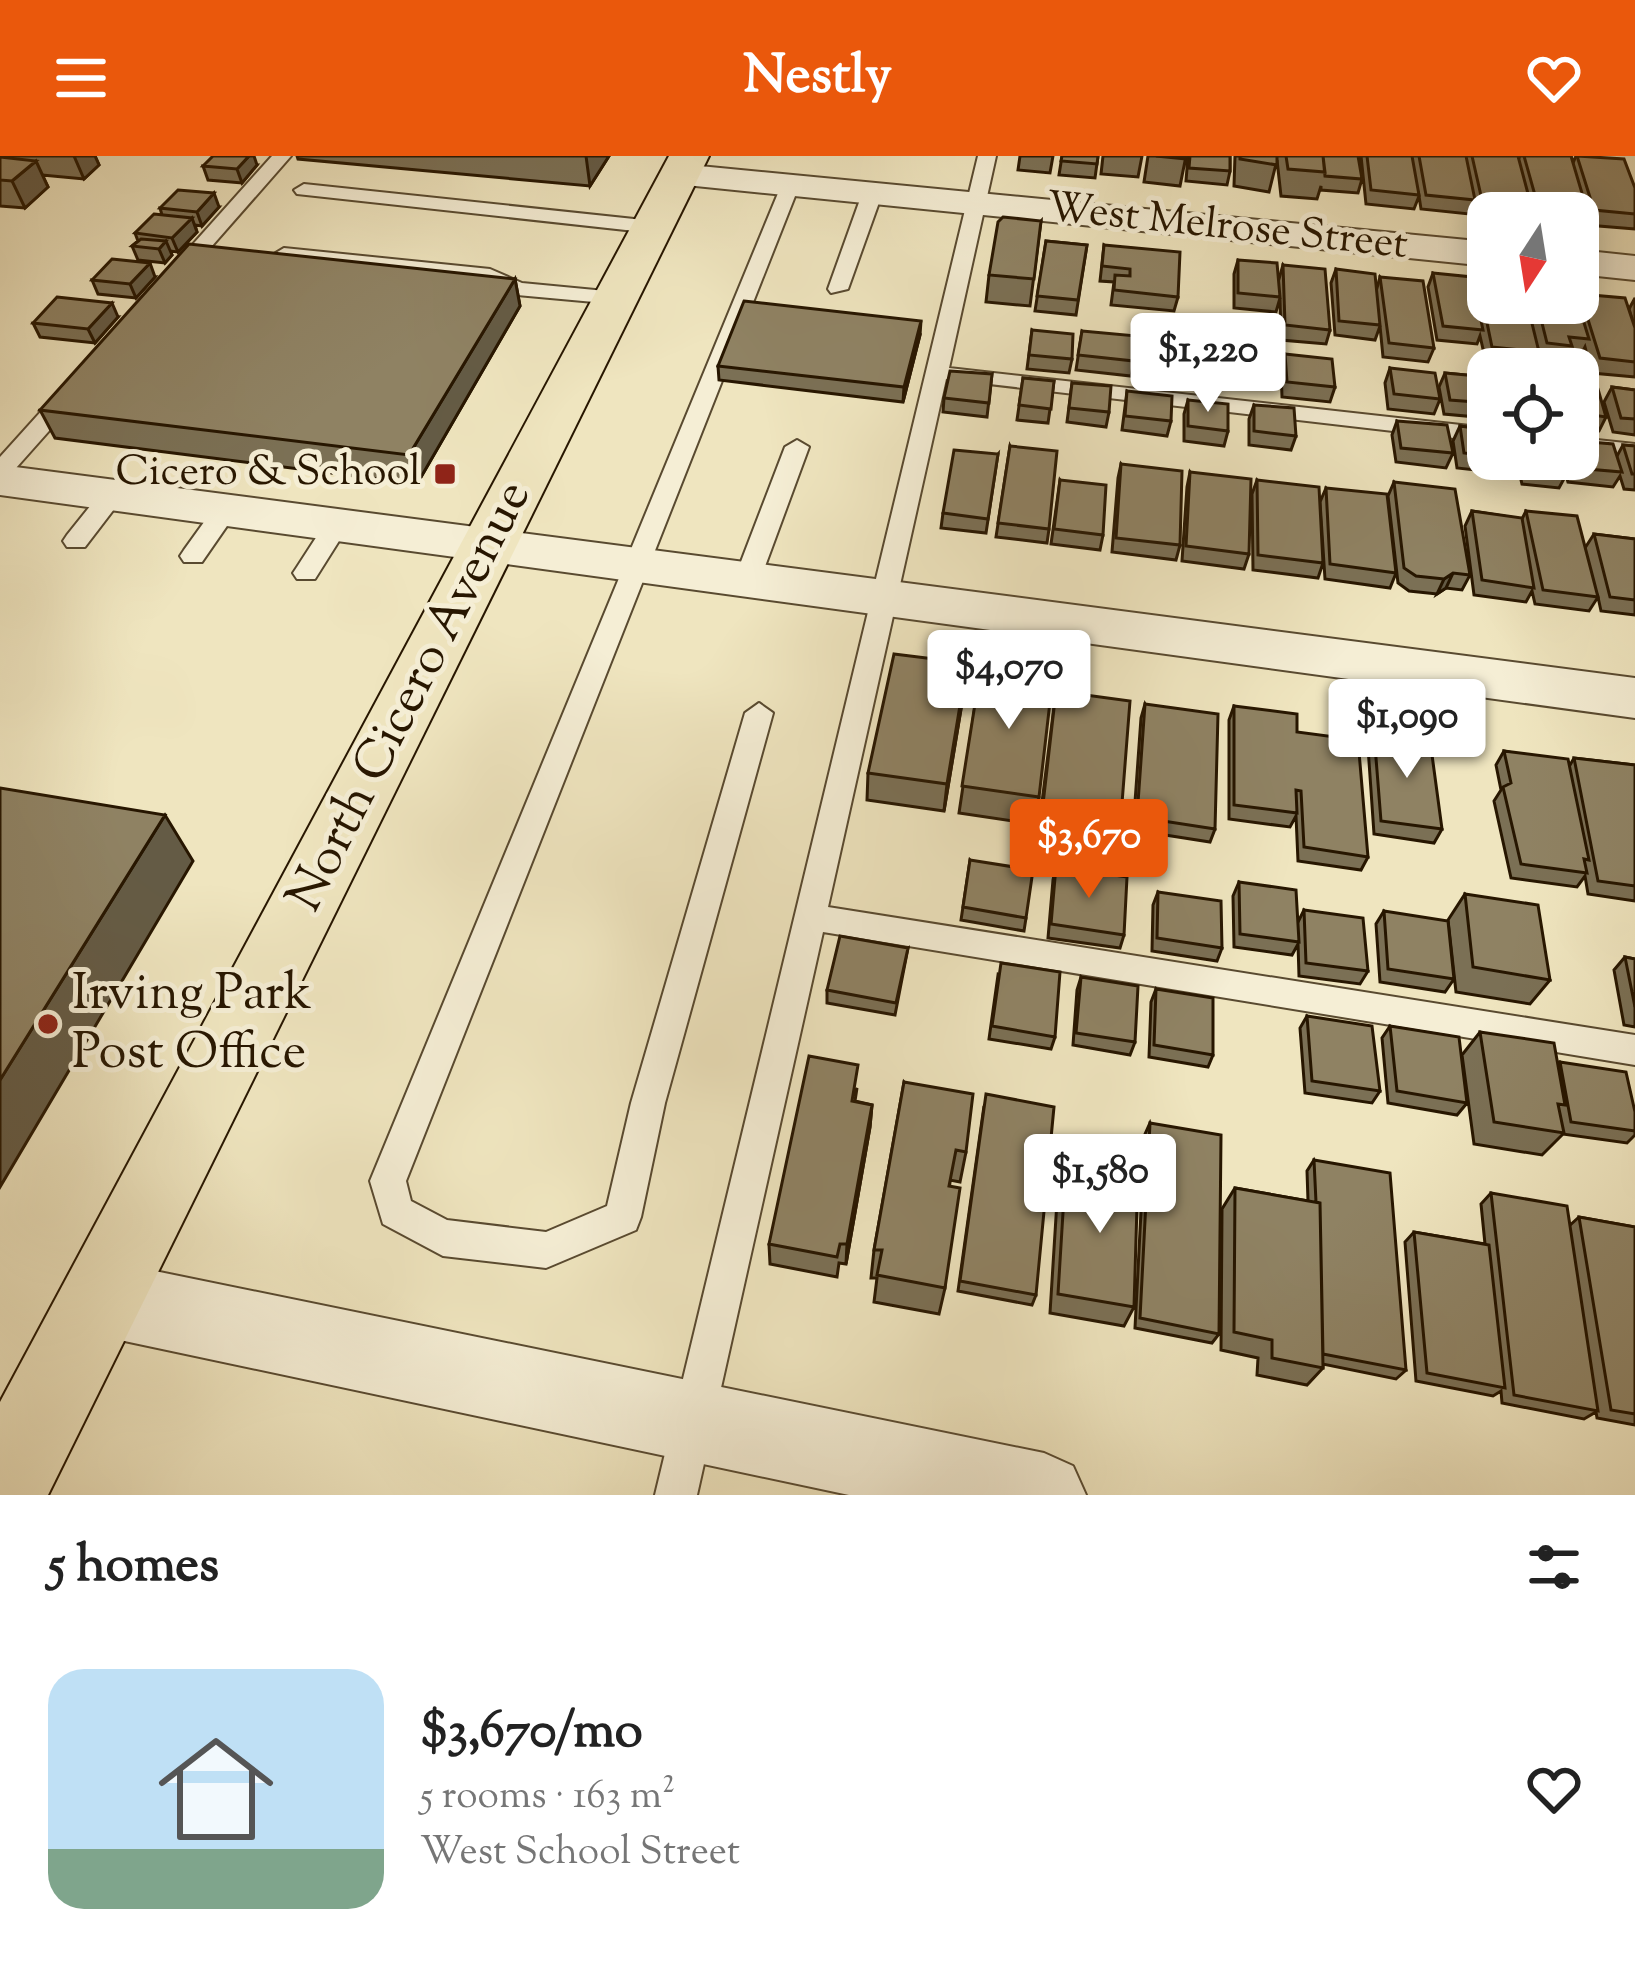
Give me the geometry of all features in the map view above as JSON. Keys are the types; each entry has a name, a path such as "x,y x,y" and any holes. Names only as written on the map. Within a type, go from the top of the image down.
{"main road":[{"name":"North Cicero Avenue","path":"1,1490 684,166"}],"street":[{"name":"West Melrose Street","path":"684,166 790,186 1467,252"},
{"path":"1599,264 1635,268"},
{"path":"0,476 112,495 1635,698"},
{"path":"100,1298 684,1458 1044,1495"}],"lane":[{"path":"161,291 282,156"},
{"path":"684,1458 987,156"},
{"path":"759,713 648,1103 623,1217 546,1250 442,1238 396,1213 388,1181 790,186"},
{"path":"304,190 653,227"},
{"path":"838,289 872,194"},
{"path":"284,254 490,275 517,289 616,298"},
{"path":"937,373 1467,433"},
{"path":"0,476 86,376"},
{"path":"747,580 797,447"},
{"path":"1599,448 1635,452"},
{"path":"76,541 112,495"},
{"path":"193,556 226,510"},
{"path":"306,573 337,525"},
{"path":"810,916 1635,1050"}],"building":[{"path":"213,156 249,156 237,169 203,166"},
{"path":"1062,156 1098,156 1097,164 1061,161"},
{"path":"1190,156 1230,156 1230,171 1189,168"},
{"path":"1277,156 1277,165 1240,159"},
{"path":"1286,156 1323,156 1325,172 1288,169"},
{"path":"1323,156 1358,156 1362,179 1325,176"},
{"path":"1367,156 1412,156 1419,195 1371,190"},
{"path":"1419,156 1466,156 1473,192 1467,192 1467,199 1426,195"},
{"path":"1472,156 1518,156 1528,192 1480,192"},
{"path":"1524,156 1571,156 1582,192 1534,192"},
{"path":"1577,156 1624,159 1635,188 1635,214 1599,210 1599,192 1588,192"},
{"path":"0,157 36,161 12,181 0,180"},
{"path":"178,190 214,193 197,212 160,208"},
{"path":"154,214 192,218 172,238 135,233"},
{"path":"1003,217 1041,221 1034,279 989,275 998,222"},
{"path":"141,239 166,241 159,249 132,246"},
{"path":"1046,241 1087,245 1078,300 1037,296"},
{"path":"189,244 515,279 409,455 40,410"},
{"path":"1104,245 1180,252 1178,297 1114,290 1115,275 1130,276 1130,269 1102,266"},
{"path":"112,259 150,263 130,284 92,280"},
{"path":"1238,260 1277,263 1280,297 1238,293"},
{"path":"1283,265 1325,269 1330,330 1285,325"},
{"path":"1336,269 1375,274 1380,325 1339,321"},
{"path":"1433,273 1467,276 1467,324 1482,324 1483,330 1443,326"},
{"path":"1380,277 1423,281 1434,348 1389,343"},
{"path":"1599,296 1625,298 1635,328 1635,362 1600,358 1589,324 1599,324"},
{"path":"57,297 112,303 88,329 33,323"},
{"path":"744,301 921,321 904,387 718,366"},
{"path":"1487,324 1532,324 1538,348 1492,347"},
{"path":"1542,324 1584,324 1589,339 1569,337 1572,346 1547,343"},
{"path":"1032,330 1073,334 1072,359 1029,355"},
{"path":"1082,331 1137,336 1134,361 1078,355"},
{"path":"1285,354 1332,359 1335,387 1287,382"},
{"path":"1390,368 1435,373 1440,399 1394,394"},
{"path":"950,371 992,374 989,403 944,398"},
{"path":"1445,373 1467,375 1467,401 1450,400"},
{"path":"1023,378 1054,381 1051,409 1019,405"},
{"path":"1072,383 1111,386 1109,412 1069,408"},
{"path":"1612,387 1635,390 1635,419 1621,418"},
{"path":"1127,391 1172,396 1171,421 1125,416"},
{"path":"1188,400 1228,404 1228,431 1188,426"},
{"path":"1254,405 1294,408 1296,436 1254,431"},
{"path":"1397,421 1447,425 1453,453 1401,448"},
{"path":"1460,426 1467,427 1464,453"},
{"path":"1599,443 1613,444 1622,472 1599,470"},
{"path":"1623,445 1635,446 1635,474 1632,474"},
{"path":"1010,446 1057,451 1049,529 998,523"},
{"path":"954,450 998,454 988,519 943,513"},
{"path":"1121,464 1182,471 1180,545 1116,538"},
{"path":"1190,472 1251,479 1249,554 1186,546"},
{"path":"1060,480 1106,485 1103,535 1054,529"},
{"path":"1257,480 1319,487 1323,563 1258,555"},
{"path":"1394,482 1455,489 1470,575 1453,573 1444,579 1416,576 1404,568"},
{"path":"1326,488 1387,494 1396,573 1330,564"},
{"path":"1472,511 1522,518 1534,588 1482,580"},
{"path":"1526,511 1577,516 1598,597 1543,590"},
{"path":"1594,534 1635,539 1635,600 1610,597"},
{"path":"894,654 967,663 947,784 868,773"},
{"path":"981,666 1053,676 1039,797 962,786"},
{"path":"1056,691 1130,701 1121,816 1043,804"},
{"path":"1145,704 1218,714 1215,829 1137,817"},
{"path":"1234,706 1297,714 1297,732 1358,740 1368,857 1304,847 1301,791 1296,790 1297,813 1234,805"},
{"path":"1374,733 1430,740 1442,829 1381,821"},
{"path":"1504,751 1568,759 1589,860 1584,859 1587,873 1521,864 1503,787 1511,783"},
{"path":"1574,758 1635,765 1635,886 1598,881"},
{"path":"0,788 165,815 0,1080"},
{"path":"970,860 1033,870 1026,918 963,907"},
{"path":"1056,866 1127,877 1124,935 1051,924"},
{"path":"1239,882 1296,890 1299,942 1240,934"},
{"path":"1158,892 1221,901 1222,948 1157,938"},
{"path":"1465,894 1538,905 1550,980 1473,967"},
{"path":"1304,910 1363,918 1368,971 1306,963"},
{"path":"1384,911 1448,921 1454,979 1388,969"},
{"path":"840,936 908,948 896,1003 827,990"},
{"path":"1625,957 1635,959 1635,1007"},
{"path":"1001,963 1060,972 1055,1037 992,1026"},
{"path":"1081,977 1138,986 1135,1042 1076,1033"},
{"path":"1156,989 1213,998 1213,1055 1154,1045"},
{"path":"1307,1016 1372,1026 1380,1091 1312,1081"},
{"path":"1390,1026 1459,1037 1467,1103 1397,1091"},
{"path":"1480,1032 1554,1043 1565,1105 1558,1104 1564,1133 1494,1122"},
{"path":"809,1056 858,1065 852,1101 872,1105 847,1244 840,1244 837,1257 769,1244"},
{"path":"1560,1062 1626,1072 1635,1131 1571,1122"},
{"path":"904,1082 973,1094 966,1152 956,1150 949,1186 960,1188 945,1288 877,1275 882,1250 874,1250"},
{"path":"986,1094 1054,1107 1036,1295 960,1281"},
{"path":"1150,1123 1221,1135 1219,1334 1140,1318"},
{"path":"1314,1160 1390,1173 1406,1370 1323,1354 1320,1203 1316,1202"},
{"path":"1077,1164 1138,1172 1134,1307 1058,1294 1065,1180 1075,1181"},
{"path":"1235,1188 1320,1203 1323,1368 1272,1358 1272,1340 1234,1332"},
{"path":"1491,1193 1567,1206 1598,1411 1514,1395"},
{"path":"1579,1217 1635,1227 1635,1414 1611,1410"},
{"path":"1414,1232 1489,1245 1505,1388 1427,1373"}],"place":[{"name":"Cicero & School","path":"445,474"},
{"name":"Irving Park Post Office","path":"48,1024"}]}
